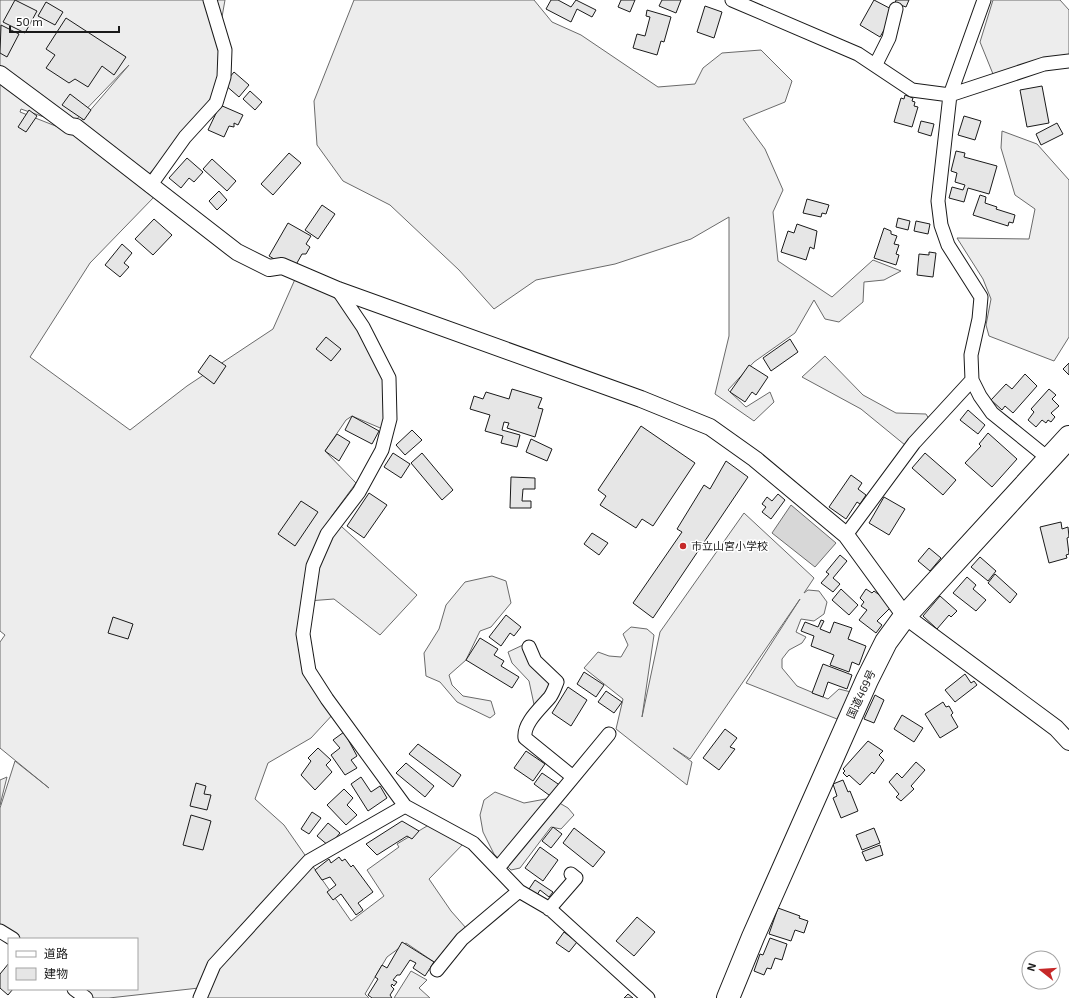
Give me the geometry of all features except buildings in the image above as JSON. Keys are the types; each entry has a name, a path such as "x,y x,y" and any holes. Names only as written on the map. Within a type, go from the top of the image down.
{"highway":[{"name":"国道469号","path":"728,998 753,937 866,680 886,642 905,616 1069,437"}],"street":[{"path":"150,186 185,137 216,103 224,77 225,50 210,0"},
{"path":"732,0 858,54 876,64 912,90 950,95 1044,64 1069,61"},
{"path":"984,0 950,95 938,201 941,225 948,245 981,297 979,319 970,355 972,380 980,396 992,413 1049,459"},
{"path":"876,64 889,38 896,9"},
{"path":"0,74 70,126 76,127 150,186 237,252 268,268 282,266 338,290 641,400 710,427 755,459 846,535 905,616 1056,728 1069,742"},
{"path":"338,290 363,327 389,378 390,419 382,450 359,492 327,534 313,566 303,634 309,671 327,699 405,806 473,843 519,891 549,909 648,998"},
{"path":"846,535 914,443 972,380"},
{"path":"529,647 534,661 557,682 551,695 531,719 524,733 525,738 573,777"},
{"path":"498,868 609,734"},
{"path":"200,998 214,965 309,861 405,806"},
{"path":"549,909 576,878 571,874"},
{"path":"437,970 462,939 519,891"},
{"path":"0,931 10,938"},
{"path":"75,990 86,998"}],"shaded area":[{"path":"0,0 225,0 219,34 218,86 189,133 143,180 76,127 129,65 70,126 21,109 20,112 76,134 155,196 90,263 30,357 130,430 187,386 273,329 296,277 338,290 389,378 385,430 352,416 346,420 325,451 356,483 331,517 417,595 380,635 334,599 308,601 309,672 335,712 311,738 268,763 255,799 284,825 351,921 384,896 367,870 399,847 397,844 432,823 467,840 429,879 451,911 466,928 437,964 406,943 387,957 365,994 369,998 198,998 199,988 109,998 92,998 80,990 138,990 138,938 15,938 0,928 0,808 15,761 49,788 0,748 0,642 5,635 0,631"},
{"path":"354,0 534,0 552,22 581,35 658,87 695,84 703,68 722,53 761,50 792,81 785,102 743,119 765,149 783,190 773,212 778,261 832,297 873,260 901,271 884,280 864,282 863,302 839,322 825,319 814,300 795,333 754,362 728,390 746,407 770,392 774,402 754,421 715,394 729,336 729,217 691,239 615,264 536,280 494,309 459,270 390,205 343,181 317,145 314,101"},
{"path":"993,0 1060,0 1069,10 1069,56 993,74 980,42"},
{"path":"1002,131 1037,144 1069,180 1069,337 1054,361 989,336 986,325 991,299 983,279 957,238 1029,239 1035,209 1015,195 1001,148"},
{"path":"825,356 863,395 896,413 926,414 929,419 905,445 861,409 802,377"},
{"path":"791,505 836,543 815,567 772,533"},
{"path":"744,513 814,578 804,593 808,590 819,591 827,602 824,614 814,621 801,619 796,632 806,637 802,643 789,650 782,659 782,668 797,686 828,699 839,689 851,692 837,719 746,683 800,599 690,759 673,748 692,762 687,785 616,729 623,699 584,668 598,652 609,656 621,657 628,645 623,634 631,627 647,629 654,635 642,717 660,632"},
{"path":"492,576 506,581 511,603 491,627 480,631 466,660 449,675 452,685 463,696 491,701 495,714 490,718 457,702 440,682 426,676 424,653 439,629 446,605 465,582"},
{"path":"523,645 552,684 535,709 529,681 512,663 508,652"},
{"path":"7,777 0,805 0,780"},
{"path":"495,792 524,803 551,798 568,808 574,815 561,829 551,827 520,868 511,870 494,854 483,832 480,815 484,800"},
{"path":"411,971 427,980 419,988 430,998 394,998"}],"place":[{"name":"市立山宮小学校","path":"683,546"}]}
